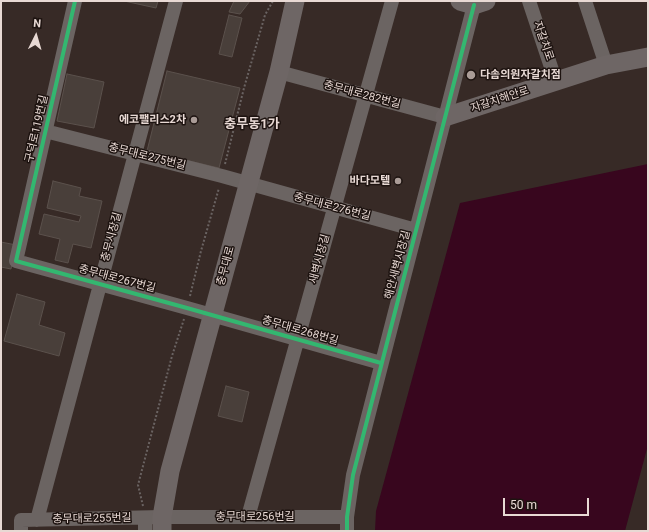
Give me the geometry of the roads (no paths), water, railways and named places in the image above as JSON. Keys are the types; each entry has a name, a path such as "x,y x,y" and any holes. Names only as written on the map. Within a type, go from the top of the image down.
{"main road":[{"name":"충무대로","path":"154,524 249,184 279,72 294,5"},
{"name":"자갈치해안로","path":"445,117 606,65 648,57"}],"street":[{"name":"구덕로119번길","path":"16,261 75,1"},
{"name":"충무시장길","path":"37,520 176,1"},
{"name":"새벽시장길","path":"248,517 392,1"},
{"name":"자갈치로","path":"529,1 556,82"},
{"path":"585,1 606,65"},
{"name":"해안새벽시장길","path":"347,524 352,475 445,117 473,2"},
{"name":"충무대로282번길","path":"279,72 445,117"},
{"name":"충무대로275번길","path":"46,131 249,184"},
{"name":"충무대로276번길","path":"249,184 416,230"},
{"name":"충무대로267번길","path":"16,261 213,316"},
{"name":"충무대로268번길","path":"213,316 382,363"},
{"name":"충무대로256번길","path":"154,524 248,517 347,524"},
{"name":"충무대로255번길","path":"21,526 37,520 154,524"}],"place":[{"name":"다솜의원자갈치점","path":"471,75"},
{"name":"에코팰리스2차","path":"194,120"},
{"name":"바다모텔","path":"398,181"}],"district":[{"name":"충무동1가","path":"252,125"}]}
